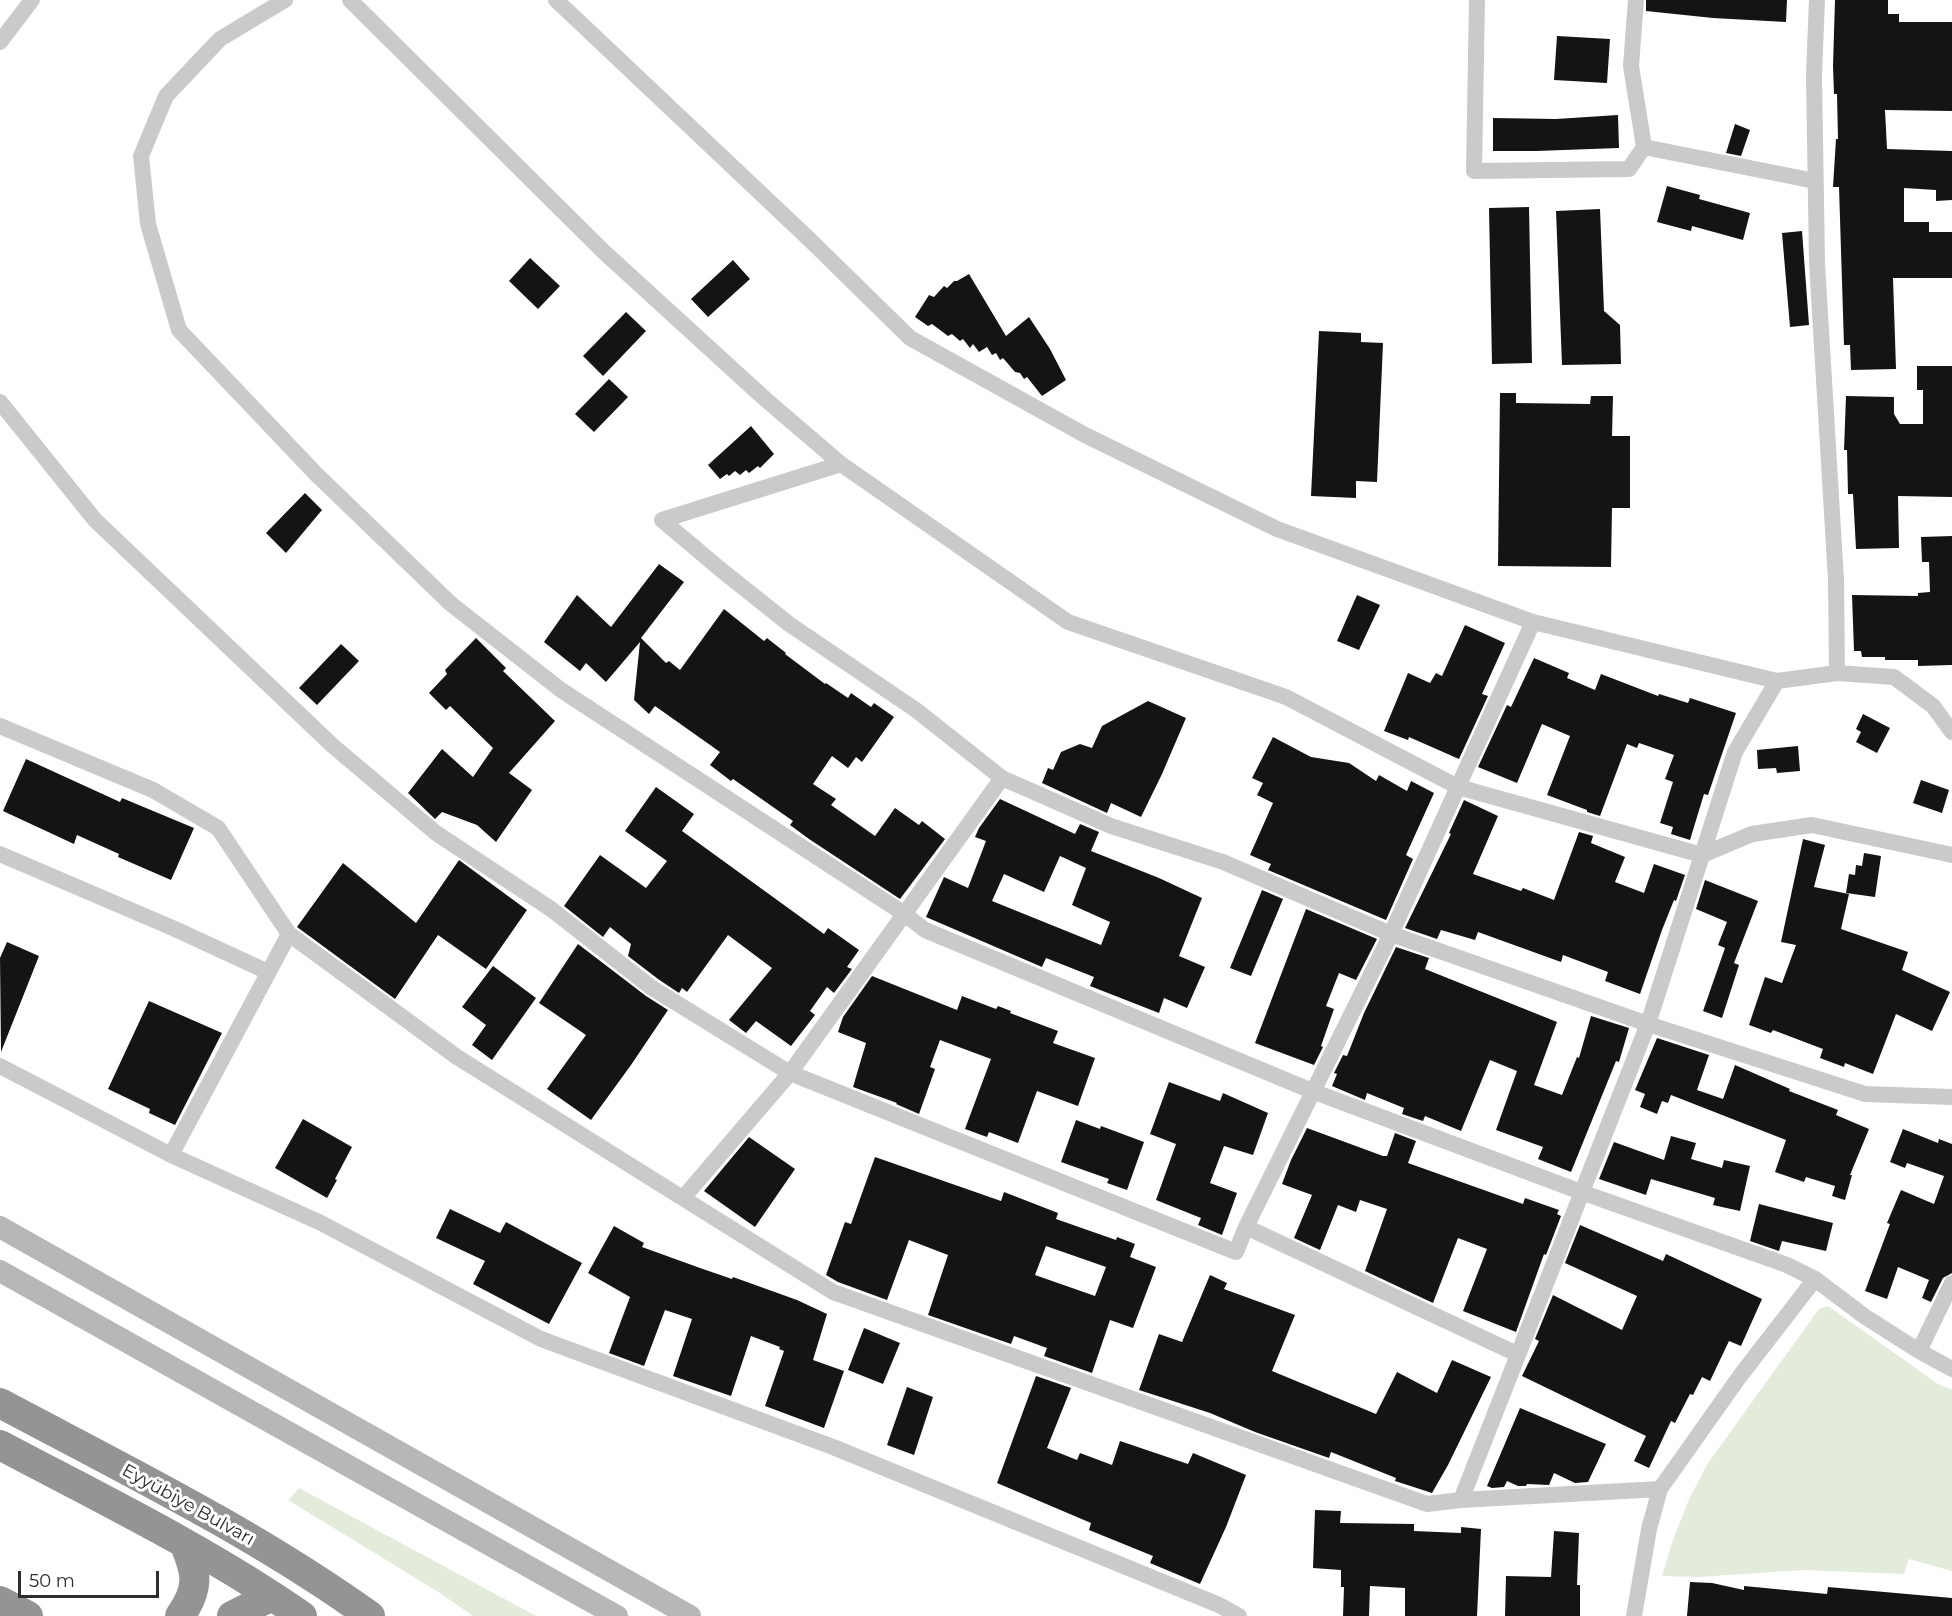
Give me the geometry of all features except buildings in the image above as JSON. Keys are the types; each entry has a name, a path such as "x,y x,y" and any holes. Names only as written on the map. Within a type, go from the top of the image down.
{"highway":[{"name":"Eyyübiye Bulvarı","path":"0,1403 203,1511 324,1583 370,1616"},
{"name":"Eyyübiye Bulvarı","path":"0,1445 184,1543 302,1616"},
{"path":"180,1616 189,1603 196,1582 193,1565 184,1543"},
{"path":"232,1616 272,1596"},
{"path":"0,1601 28,1616"}],"main road":[{"path":"0,1227 690,1616"},
{"path":"0,1271 617,1616"}],"street":[{"path":"0,42 32,0"},
{"path":"285,0 220,39 166,96 141,156 148,224 179,330 316,474 451,604 561,690 903,913 925,930 1312,1091 1787,1266 1815,1279 1864,1316 1952,1369"},
{"path":"350,0 604,252 764,398 841,464 1068,622 1286,697 1458,787 1702,855 1752,834 1812,825 1952,855"},
{"path":"556,0 809,239 910,338 1085,435 1277,530 1533,622 1777,681 1837,673 1894,677 1933,706 1952,732"},
{"path":"1476,0 1474,171 1629,169 1644,147 1631,66 1636,0"},
{"path":"1817,0 1814,76 1817,263 1836,580 1837,673"},
{"path":"1644,147 1815,181"},
{"path":"0,402 95,520 350,761 435,833 551,909 652,988 790,1073 1236,1252 1312,1091 1391,934 1533,622"},
{"path":"841,464 662,520 789,624 916,710 1002,778 1111,826 1223,862 1391,934 1648,1024 1865,1094 1952,1097"},
{"path":"1461,1500 1648,1024 1736,752 1777,681"},
{"path":"0,726 153,790 218,828 289,934 457,1057 833,1292 1427,1504 1461,1500 1660,1489"},
{"path":"683,1198 790,1073 1002,778"},
{"path":"0,854 175,928 268,972"},
{"path":"171,1155 289,934"},
{"path":"0,1066 171,1155 321,1223 540,1339 833,1447 1208,1601 1239,1616"},
{"path":"1246,1227 1517,1354"},
{"path":"1634,1616 1649,1529 1660,1489 1740,1376 1815,1279"},
{"path":"1919,1351 1952,1283"}],"green space":[{"path":"1828,1306 1938,1384 1952,1390 1952,1571 1909,1559 1904,1574 1803,1570 1698,1577 1662,1576 1689,1499 1708,1463 1819,1309"},
{"path":"299,1488 536,1616 473,1616 440,1593 288,1500"}]}
